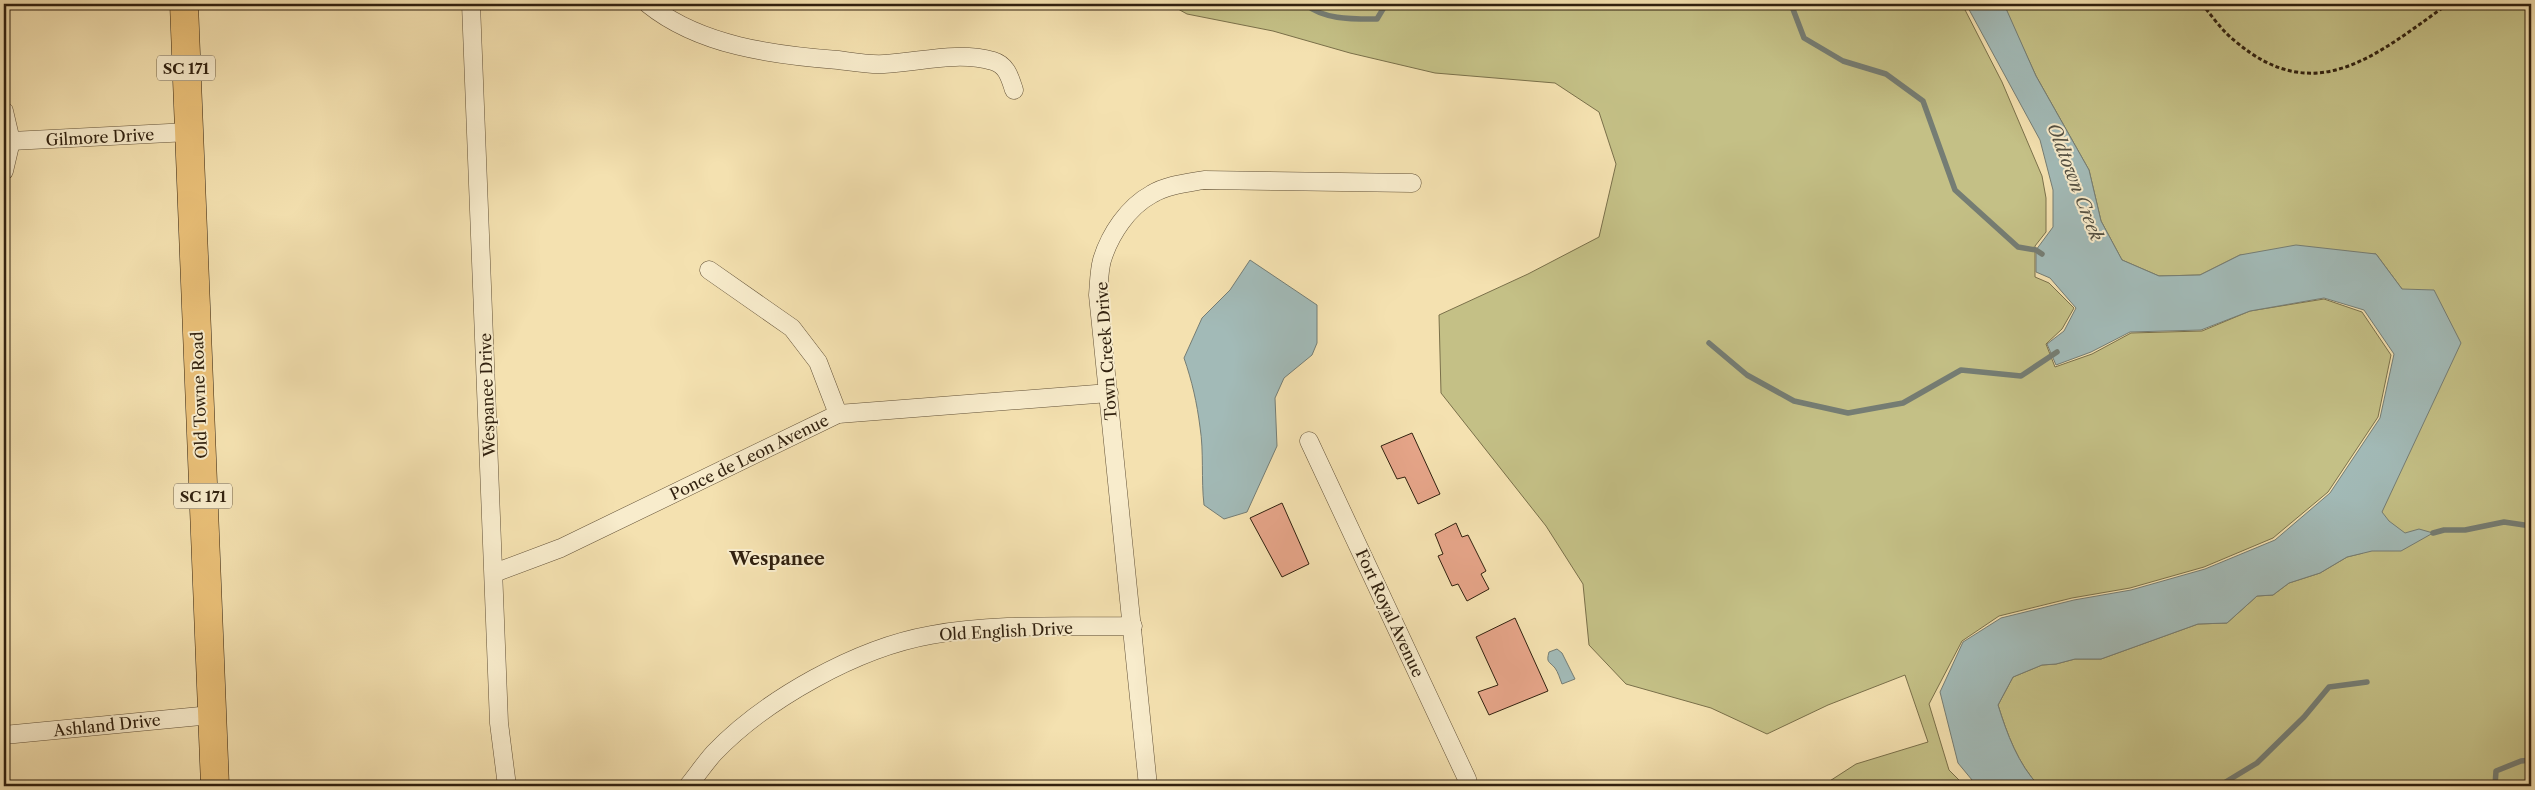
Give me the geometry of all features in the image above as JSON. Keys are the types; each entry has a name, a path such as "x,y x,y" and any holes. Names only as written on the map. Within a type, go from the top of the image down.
{"main road":[{"name":"Old Towne Road","path":"184,4 215,786"}],"street":[{"name":"Wespanee Drive","path":"471,4 499,723 507,786"},
{"path":"648,4 662,15 711,38 787,56 882,64 962,56 996,61 1008,70 1014,90"},
{"path":"4,111 12,141 4,171"},
{"name":"Gilmore Drive","path":"12,141 188,132"},
{"name":"Town Creek Drive","path":"1148,786 1098,295 1101,262 1111,235 1131,210 1152,194 1173,186 1204,180 1412,183"},
{"path":"709,270 792,328 818,362 838,414"},
{"name":"Ponce de Leon Avenue","path":"494,573 561,548 838,414 1108,393"},
{"name":"Fort Royal Avenue","path":"1309,441 1467,779 1468,786"},
{"name":"Old English Drive","path":"688,786 714,754 760,712 812,680 866,654 930,635 979,629 1132,626"},
{"name":"Ashland Drive","path":"4,735 211,715"}],"path":[{"path":"2202,4 2234,40 2265,62 2290,73 2324,73 2360,62 2395,41 2448,4"}],"shaded area":[{"path":"1169,4 1962,4 2002,82 2042,176 2046,198 2046,232 2035,246 2035,277 2049,283 2074,308 2062,329 2046,344 2055,367 2092,354 2131,333 2202,331 2250,311 2324,299 2362,312 2391,355 2378,417 2328,492 2273,538 2204,567 2130,588 2072,598 1999,616 1962,641 1929,704 1949,770 1965,786 1822,786 1856,764 1928,742 1905,675 1828,705 1767,734 1711,708 1626,684 1589,645 1583,584 1546,526 1441,393 1439,315 1528,274 1599,237 1616,164 1599,112 1555,83 1435,73 1350,53 1273,31 1187,14"},
{"path":"2003,4 2531,4 2531,786 2039,786 2025,768 2009,738 1998,705 2013,677 2042,665 2056,664 2075,659 2101,659 2198,624 2227,623 2257,596 2273,595 2289,583 2320,573 2347,557 2363,553 2401,468 2402,289 2376,254 2240,255 2200,275 2159,276 2122,260 2101,221 2089,170 2036,76"}],"water":[{"name":"Oldtown Creek","path":"1966,4 2004,4 2036,76 2089,170 2101,221 2122,260 2159,276 2200,275 2240,255 2296,245 2376,254 2402,289 2434,290 2461,343 2382,512 2389,521 2405,533 2419,529 2433,533 2401,551 2372,551 2347,557 2320,573 2289,583 2273,595 2257,596 2227,623 2198,624 2101,659 2075,659 2056,664 2042,665 2013,677 1998,705 2009,738 2019,758 2039,786 1977,786 1958,763 1940,692 1963,642 2001,618 2074,600 2131,590 2205,569 2275,540 2330,493 2380,418 2394,354 2364,310 2324,298 2250,311 2201,330 2130,332 2091,352 2056,365 2047,344 2064,331 2076,308 2050,278 2036,272 2036,250 2053,227 2053,190 2040,140"},
{"path":"1250,260 1317,305 1317,343 1312,355 1284,378 1275,398 1277,446 1247,512 1224,519 1204,505 1200,427 1194,392 1184,358 1202,318 1230,290"},
{"path":"1557,649 1562,653 1575,679 1562,684 1556,670 1548,660 1549,652"}],"building":[{"path":"1412,433 1440,494 1418,504 1405,477 1397,479 1381,446"},
{"path":"1282,503 1309,564 1282,577 1250,518"},
{"path":"1456,523 1462,537 1468,535 1486,571 1481,574 1489,589 1467,601 1458,584 1452,586 1438,556 1443,554 1435,534"},
{"path":"1515,618 1548,691 1489,715 1478,692 1498,685 1476,637"}],"waterway":[{"path":"1305,4 1330,16 1368,19 1377,19 1386,4"},
{"path":"1791,4 1804,38 1843,61 1886,74 1923,101 1955,190 2018,247 2036,250 2042,254"},
{"path":"1709,343 1747,375 1794,401 1848,413 1903,403 1961,370 2021,376 2057,352"},
{"path":"2433,533 2444,530 2465,530 2504,522 2531,526"},
{"path":"2219,786 2257,763 2304,717 2329,687 2367,682"},
{"path":"2495,786 2496,771 2521,761 2531,760"}],"district":[{"name":"Wespanee","path":"777,559"}]}
